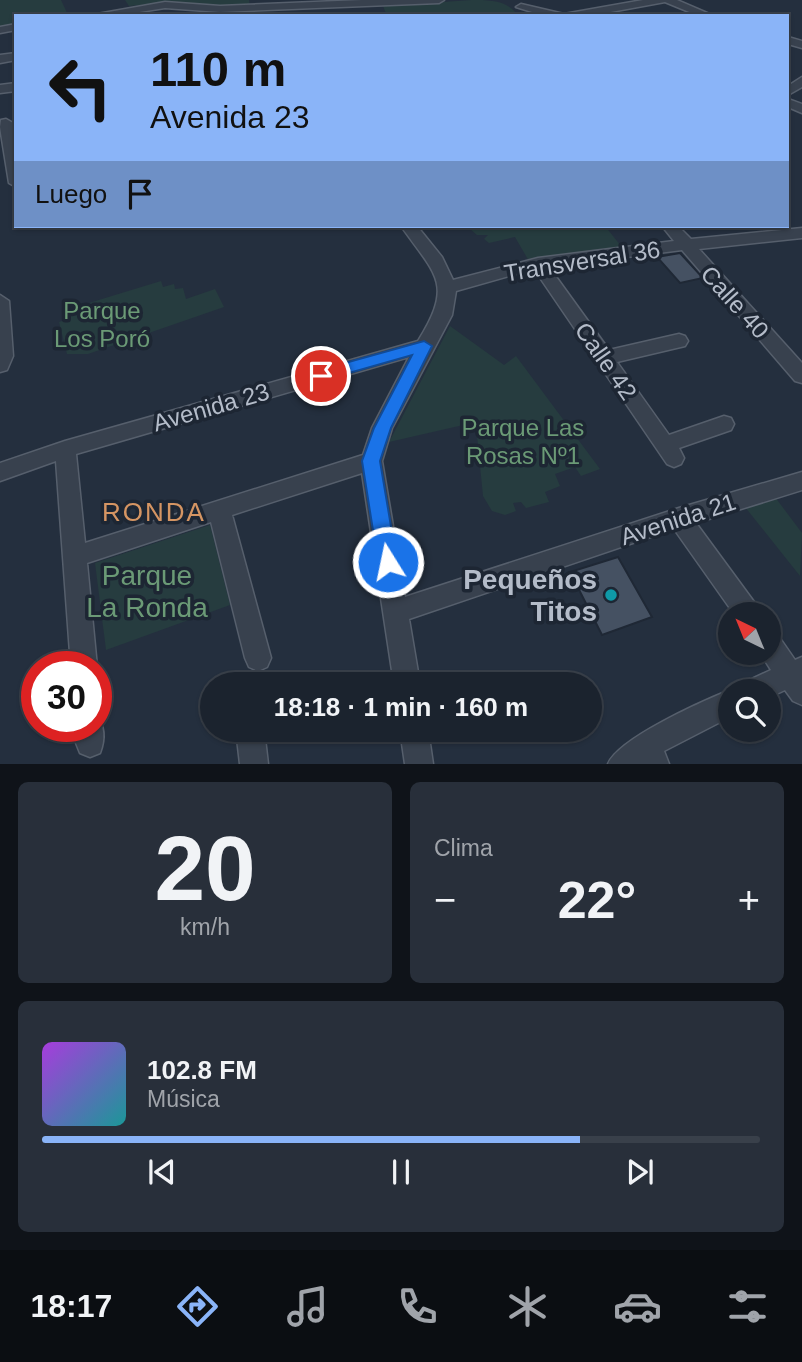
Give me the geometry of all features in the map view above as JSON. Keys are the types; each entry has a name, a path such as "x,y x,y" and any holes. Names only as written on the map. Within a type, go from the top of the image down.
{"street":[{"path":"118,14 165,5 221,12 377,7 439,0"},
{"path":"668,0 704,14"},
{"path":"579,14 653,1"},
{"path":"520,8 550,14"},
{"path":"7,123 14,170"},
{"path":"405,672 371,461 382,428 424,346 443,316 448,287 436,261 411,228"},
{"name":"Calle 40","path":"672,228 802,376"},
{"name":"Transversal 36","path":"448,287 538,263 625,251 802,233"},
{"name":"Calle 42","path":"538,263 669,452 724,424"},
{"path":"0,301 4,356 0,365"},
{"path":"604,358 679,341"},
{"name":"Avenida 23","path":"0,472 65,449 424,346"},
{"path":"65,449 84,651"},
{"path":"76,556 371,461"},
{"name":"Avenida 21","path":"396,612 679,518 802,481"},
{"path":"219,510 258,658"},
{"path":"679,518 739,602"},
{"path":"781,659 798,679 781,684"},
{"path":"622,764 652,754 718,711"},
{"path":"251,742 254,764"},
{"path":"416,742 419,764"}],"green space":[{"path":"0,0 61,0 68,14 14,14 14,24 0,27"},
{"path":"125,0 249,0 250,8 163,3 129,6"},
{"path":"492,1 504,4 516,14 386,14 383,6"},
{"path":"607,228 625,251 530,263 515,237 489,243 484,239 488,235 477,235 470,229"},
{"name":"Parque Los Poró","path":"161,281 163,287 174,284 175,289 183,288 186,299 215,289 224,307 88,354 67,354 59,322 68,319 66,310"},
{"name":"Parque Las Rosas Nº1","path":"450,326 504,365 516,356 600,469 581,476 575,467 555,474 560,486 545,492 549,502 526,508 521,502 513,503 516,511 505,515 492,511 483,496 476,425 472,423 389,442"},
{"path":"775,497 802,533 800,576 745,507"},
{"name":"Parque La Ronda","path":"210,525 230,605 106,650 95,563"}],"building":[{"path":"680,253 703,278 680,283 657,257"},
{"name":"Pequeños Titos","path":"618,557 652,617 602,635 570,572"}],"place":[{"name":"Pequeños Titos","path":"611,595"}],"district":[{"name":"RONDA","path":"154,512"}],"route":[{"path":"321,376 424,346 382,428 371,461 388,562"}]}
